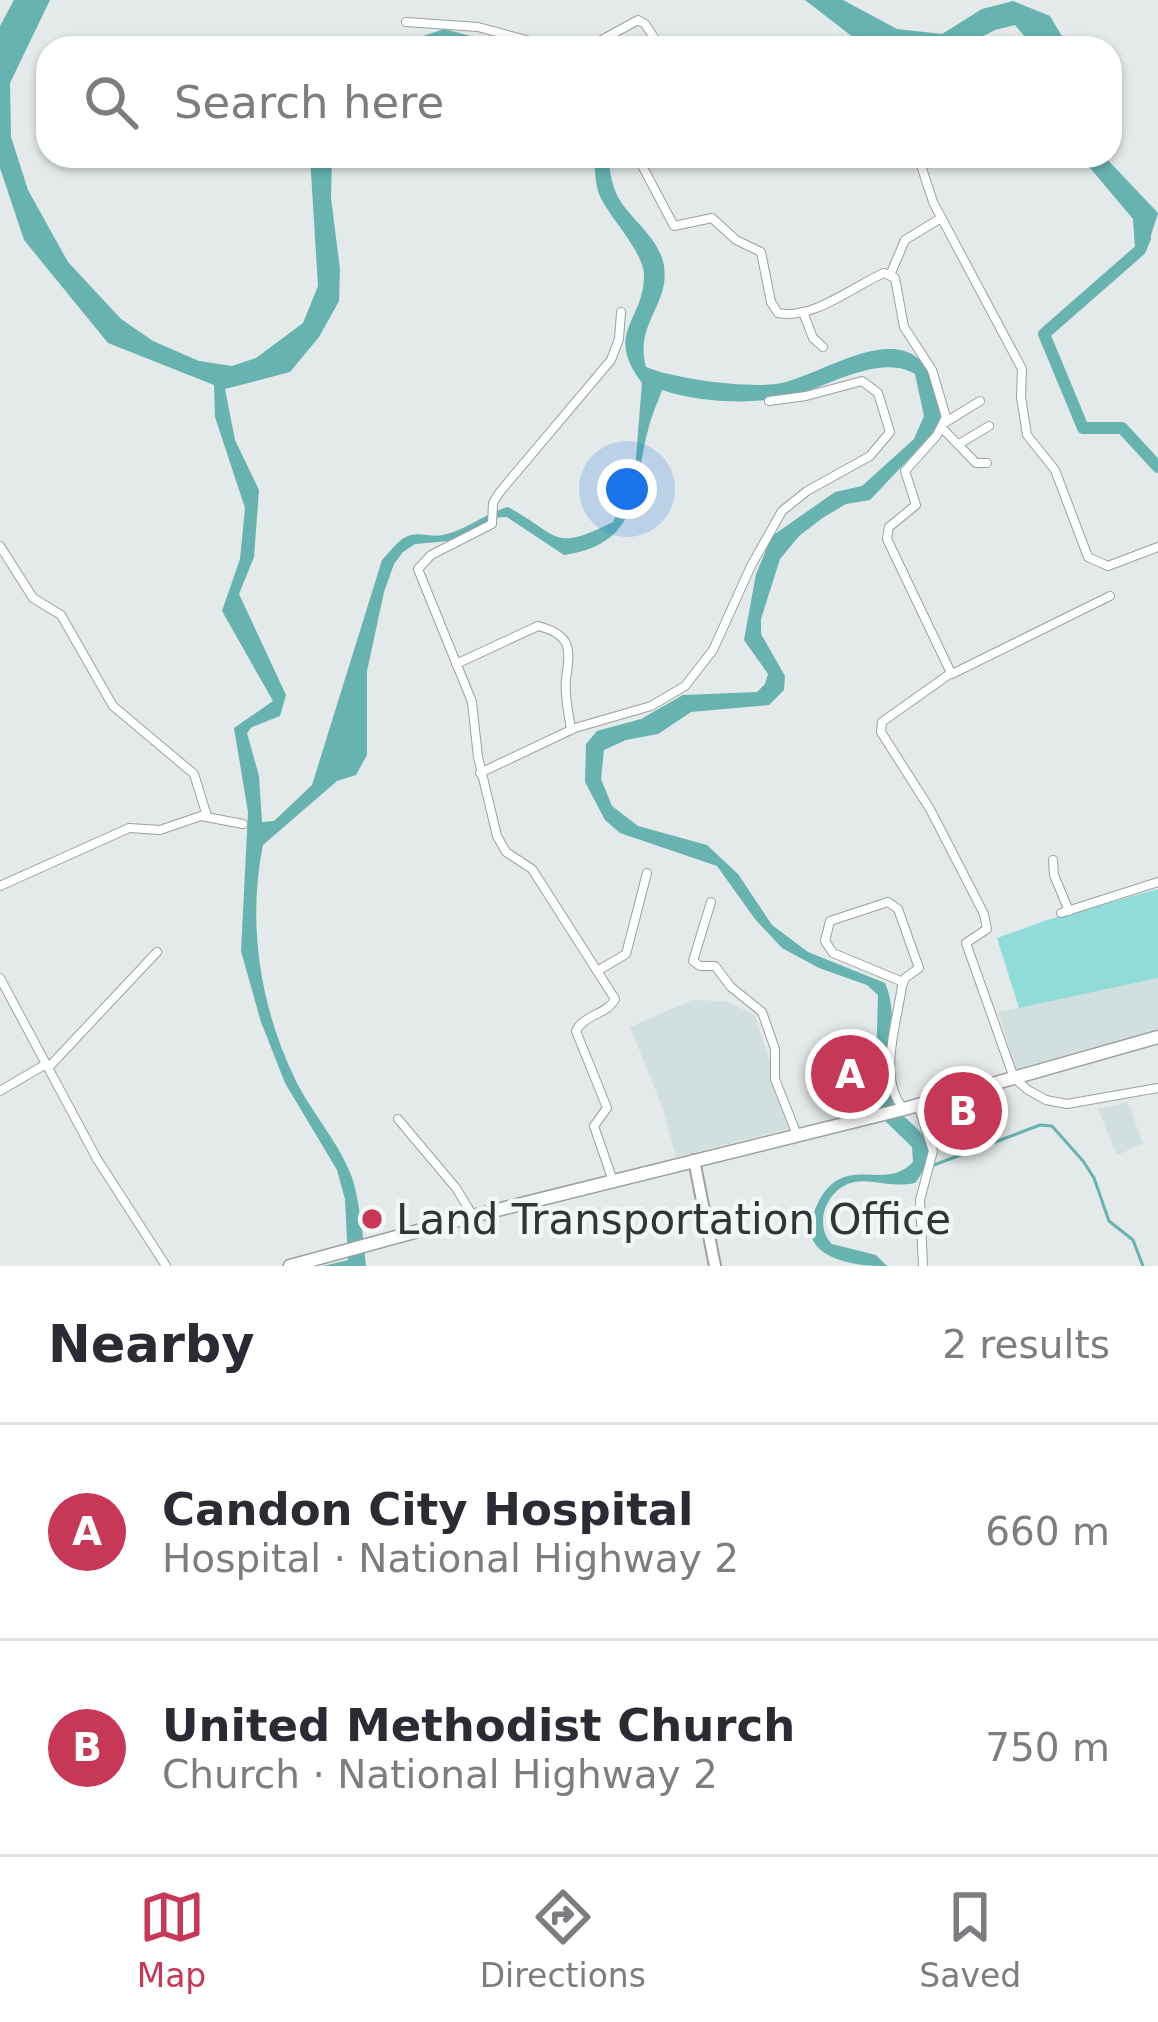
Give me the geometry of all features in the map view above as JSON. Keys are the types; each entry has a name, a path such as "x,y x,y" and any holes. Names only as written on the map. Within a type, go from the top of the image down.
{"main road":[{"path":"290,1266 907,1108 1158,1037"}],"street":[{"path":"609,36 638,20 653,36"},
{"path":"406,22 478,27 511,36"},
{"path":"644,168 671,224 716,220 736,240 761,252 775,310 782,315 803,312 891,273 905,240 941,218"},
{"path":"922,168 941,218 1022,369 1027,436 1055,470 1088,557 1108,566 1158,547"},
{"path":"891,273 904,327 936,380 945,409 943,426 976,463 987,463"},
{"path":"614,1182 594,1126 607,1108 576,1031 582,1022 615,1003 599,970 532,868 501,845 480,773 472,702 418,568 431,555 487,528 499,493 610,360 620,339 621,312"},
{"path":"803,312 813,338 823,347"},
{"path":"480,773 571,730 631,715 685,686 713,650 782,511 807,491 870,456 890,432 878,393 862,381 769,401"},
{"path":"951,675 886,534 916,505 905,471 943,426 980,401"},
{"path":"958,444 989,425"},
{"path":"0,546 33,598 61,615 113,706 194,774 207,816"},
{"path":"0,571 12,565"},
{"path":"1110,596 951,675 882,722 880,728 930,809 984,914 987,929 966,943 1013,1078 1046,1100 1067,1104 1158,1088"},
{"path":"456,664 538,626 554,631 565,640 571,658 566,685 571,730"},
{"path":"0,886 124,829 160,830 207,816 242,824"},
{"path":"1053,860 1065,912 1158,882"},
{"path":"599,970 626,954 647,873"},
{"path":"711,902 693,962 715,966 731,987 762,1012 776,1049 775,1078 797,1135"},
{"path":"903,982 833,953 825,941 830,921 888,902 896,904 919,968 903,982 891,1076 896,1100 907,1108 931,1163 920,1200 923,1266"},
{"path":"0,1091 47,1066 157,952"},
{"path":"0,978 97,1159 166,1266"},
{"path":"871,1047 867,1081 874,1116"},
{"path":"398,1119 456,1188 473,1216"},
{"path":"694,1160 716,1266"}],"shaded area":[{"path":"14,0 50,0 10,83 11,137 28,190 68,262 121,319 153,341 199,361 232,366 256,358 303,323 318,286 311,168 332,168 339,301 319,337 290,372 225,389 235,440 259,490 254,557 239,594 286,695 280,716 247,733 259,776 262,822 274,821 312,785 382,560 401,540 452,533 508,507 558,537 578,537 613,522 635,470 642,383 631,366 626,339 644,277 639,257 599,194 595,168 610,168 618,197 662,257 664,280 645,339 646,367 692,379 763,385 794,379 858,354 899,350 916,357 930,373 939,400 939,427 870,500 846,504 824,517 780,559 761,619 761,634 785,676 784,690 769,705 691,712 658,734 604,750 601,779 612,806 638,826 707,845 738,874 772,925 808,952 885,983 892,1010 891,1096 898,1111 926,1141 927,1158 915,1183 845,1185 826,1207 823,1226 832,1244 876,1255 887,1266 832,1257 817,1246 811,1230 818,1203 840,1179 890,1174 913,1162 912,1147 882,1118 875,1103 878,995 867,985 782,948 717,866 620,833 605,820 585,782 586,744 597,731 641,719 683,695 757,692 765,684 768,674 744,640 756,574 772,536 835,492 862,486 914,439 924,416 915,374 885,367 786,397 756,401 707,400 662,390 630,509 609,538 564,555 507,517 491,518 481,528 448,541 415,544 394,564 367,671 367,755 356,775 337,781 263,845 258,874 260,964 273,1023 295,1079 346,1162 359,1207 366,1266 323,1266 348,1260 345,1199 337,1170 285,1083 241,951 248,812 234,728 273,701 222,611 240,559 245,508 215,417 214,385 108,343 24,240 0,168 0,26"},
{"path":"805,0 843,0 897,29 942,34 982,9 1013,1 1050,16 1062,36 1024,36 1015,25 983,36 852,36"},
{"path":"444,29 471,36 423,36"},
{"path":"1090,168 1115,168 1158,213 1146,251 1135,248 1133,219"},
{"path":"1158,889 1158,978 1019,1008 997,938"},
{"path":"1158,978 1158,1029 1016,1069 998,1012"},
{"path":"692,1000 725,1001 755,1015 791,1128 676,1157 663,1109 630,1027"},
{"path":"1128,1102 1143,1144 1117,1155 1098,1109"}],"waterway":[{"path":"1145,238 1140,250 1044,334 1083,428 1122,428 1158,467"},
{"path":"934,1165 1040,1125 1052,1126 1083,1161 1109,1221 1133,1240 1143,1266"}],"place":[{"name":"Candon City Hospital","path":"850,1074"},
{"name":"United Methodist Church","path":"963,1111"},
{"name":"Land Transportation Office","path":"372,1219"}]}
